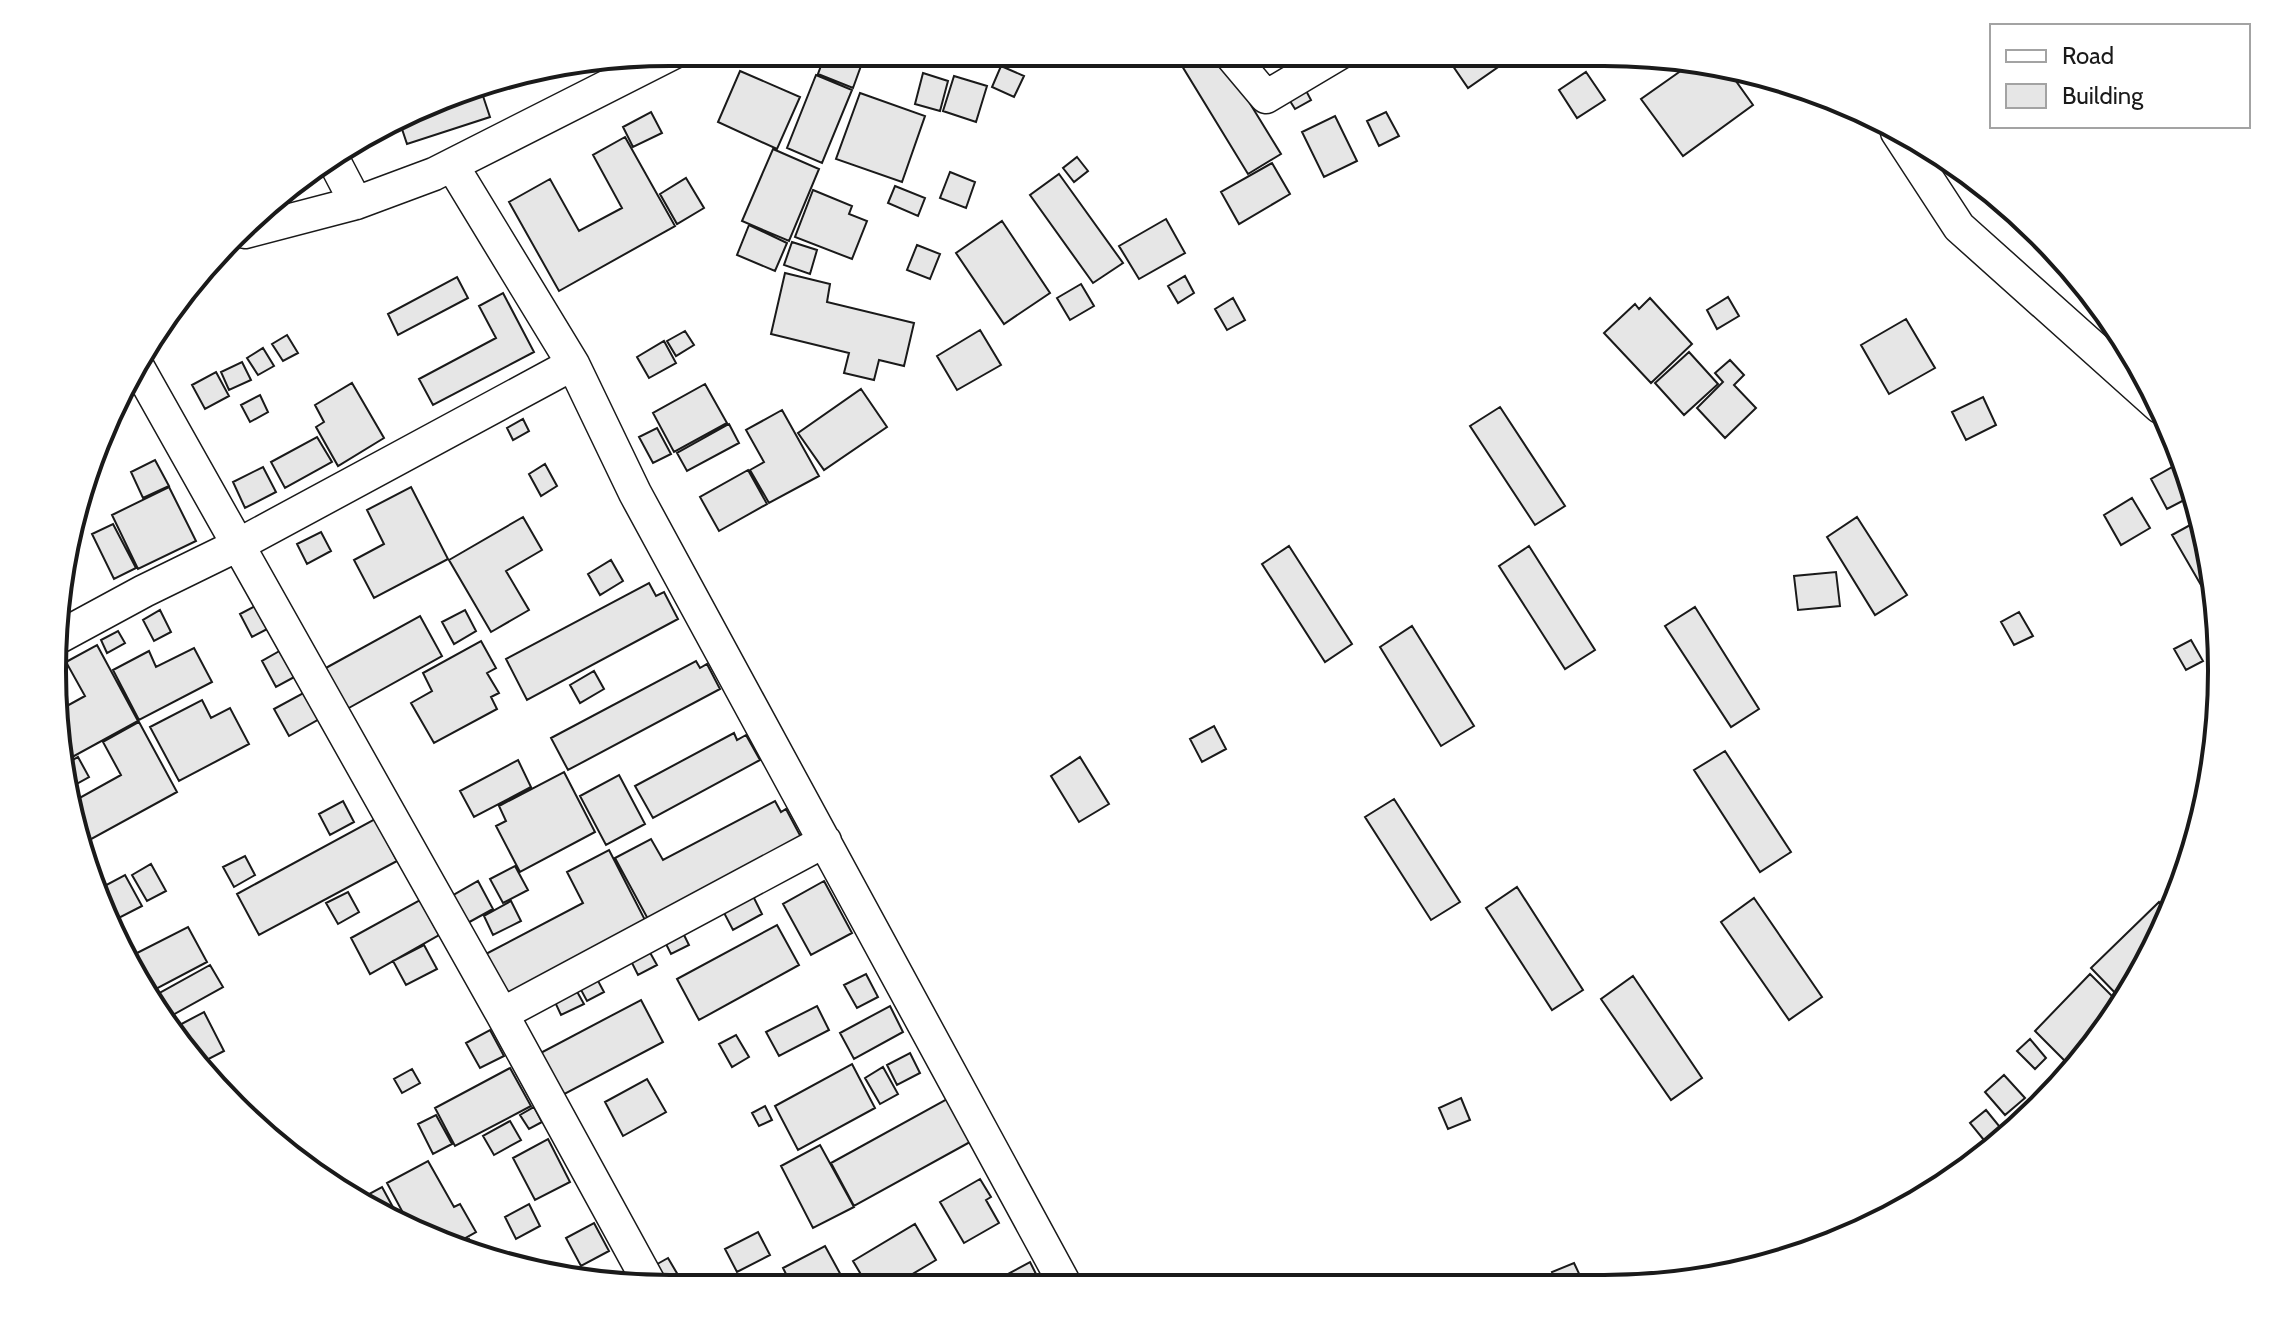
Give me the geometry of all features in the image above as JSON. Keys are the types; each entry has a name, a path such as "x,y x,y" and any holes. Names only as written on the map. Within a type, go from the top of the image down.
{"street":[{"path":"1240,66 1266,97 1318,66"},
{"path":"259,228 356,203 452,165 646,67"},
{"path":"1907,148 1959,227 2137,386"},
{"path":"452,165 573,364 635,493 1060,1275"},
{"path":"337,167 356,203"},
{"path":"67,633 238,545 573,364"},
{"path":"143,376 502,1014 645,1274"},
{"path":"502,1014 825,841"}],"building":[{"path":"821,66 861,66 853,88 818,74"},
{"path":"1001,66 1024,76 1014,97 992,87"},
{"path":"1182,66 1227,66 1281,154 1248,174"},
{"path":"1453,66 1500,66 1468,88"},
{"path":"740,71 800,97 777,149 718,122"},
{"path":"1681,71 1736,82 1753,105 1683,156 1641,99"},
{"path":"1586,72 1605,100 1577,118 1559,90"},
{"path":"923,73 948,81 940,111 915,104"},
{"path":"816,75 852,90 822,163 787,148"},
{"path":"954,76 987,86 976,122 943,111"},
{"path":"1302,83 1311,100 1295,109 1285,93"},
{"path":"860,93 925,116 902,182 836,159"},
{"path":"483,96 490,117 407,144 402,129"},
{"path":"651,112 662,133 633,147 623,127"},
{"path":"1386,112 1399,136 1379,146 1367,121"},
{"path":"1335,116 1357,161 1324,177 1302,132"},
{"path":"625,137 675,226 559,291 509,202 550,179 579,231 622,208 593,155"},
{"path":"773,149 819,169 789,241 742,221"},
{"path":"1077,157 1088,171 1074,182 1063,168"},
{"path":"1272,163 1290,194 1239,224 1221,192"},
{"path":"950,172 975,182 966,208 940,198"},
{"path":"1059,174 1123,263 1093,283 1030,195"},
{"path":"686,178 704,208 677,224 660,194"},
{"path":"895,186 925,198 918,216 888,203"},
{"path":"813,190 852,206 849,214 867,221 852,259 795,237"},
{"path":"1166,219 1185,253 1139,279 1119,246"},
{"path":"1002,221 1050,293 1004,324 956,253"},
{"path":"749,225 787,243 775,271 737,255"},
{"path":"792,242 817,250 810,274 784,265"},
{"path":"917,245 940,254 930,279 907,270"},
{"path":"785,273 830,284 827,302 914,323 904,366 879,360 874,380 844,373 849,353 771,334"},
{"path":"1185,276 1194,293 1178,303 1168,286"},
{"path":"457,277 468,298 398,335 388,314"},
{"path":"1081,284 1094,306 1070,320 1057,298"},
{"path":"503,293 534,352 433,405 419,379 496,338 479,306"},
{"path":"1728,297 1739,316 1717,329 1707,310"},
{"path":"1233,298 1245,320 1227,330 1215,309"},
{"path":"1650,298 1692,344 1651,383 1604,333 1635,304 1639,309"},
{"path":"1906,319 1935,368 1889,394 1861,345"},
{"path":"980,330 1001,365 957,390 937,356"},
{"path":"685,331 694,345 676,356 667,341"},
{"path":"287,335 298,353 283,361 272,344"},
{"path":"664,341 676,363 649,378 637,357"},
{"path":"263,348 274,366 258,375 247,358"},
{"path":"1689,352 1718,384 1684,415 1655,383"},
{"path":"1730,360 1744,375 1734,385 1756,408 1725,438 1697,408 1723,382 1715,373"},
{"path":"242,362 251,380 229,390 221,372"},
{"path":"216,372 229,396 205,409 192,385"},
{"path":"352,383 384,438 338,466 316,427 324,422 315,405"},
{"path":"705,384 727,423 674,452 653,413"},
{"path":"861,389 887,427 824,470 798,433"},
{"path":"260,395 268,412 250,422 241,405"},
{"path":"1983,397 1996,425 1966,440 1952,412"},
{"path":"1500,407 1565,506 1535,525 1470,426"},
{"path":"782,410 819,476 769,503 750,470 764,462 746,430"},
{"path":"523,419 529,431 513,440 507,428"},
{"path":"729,424 739,443 687,471 677,453"},
{"path":"657,428 671,454 653,463 639,437"},
{"path":"317,437 332,462 285,488 271,462"},
{"path":"155,460 169,486 143,498 131,472"},
{"path":"545,464 557,486 541,496 529,474"},
{"path":"263,467 276,492 245,508 233,482"},
{"path":"2173,467 2183,501 2167,509 2151,479"},
{"path":"748,470 767,504 719,531 700,497"},
{"path":"169,487 196,541 138,569 112,515"},
{"path":"411,487 448,559 374,598 354,560 384,544 367,510"},
{"path":"2132,498 2150,528 2121,545 2104,515"},
{"path":"523,517 542,550 506,571 529,610 491,632 449,560"},
{"path":"1857,517 1907,595 1875,615 1827,537"},
{"path":"113,524 136,568 114,579 92,534"},
{"path":"2190,525 2202,587 2172,535"},
{"path":"321,532 331,551 307,564 297,544"},
{"path":"1289,546 1352,644 1325,662 1262,564"},
{"path":"1529,546 1595,650 1565,669 1499,566"},
{"path":"611,560 623,581 600,595 588,574"},
{"path":"1836,572 1840,606 1798,610 1794,576"},
{"path":"649,583 656,596 664,592 678,619 527,700 506,659"},
{"path":"259,604 271,627 252,637 240,614"},
{"path":"1695,607 1759,709 1731,727 1665,626"},
{"path":"160,610 171,632 154,641 143,620"},
{"path":"465,610 476,631 454,644 442,622"},
{"path":"2019,612 2033,636 2014,645 2001,622"},
{"path":"420,616 442,656 347,709 324,669"},
{"path":"1412,626 1474,726 1441,746 1380,647"},
{"path":"118,631 125,643 107,653 101,640"},
{"path":"2191,640 2203,661 2186,670 2174,649"},
{"path":"481,641 496,668 487,673 499,693 491,697 497,709 434,743 411,703 432,691 423,673"},
{"path":"97,645 138,721 72,757 67,706 85,696 66,662"},
{"path":"194,648 212,682 139,720 113,670 149,651 156,667"},
{"path":"283,649 298,675 276,687 262,661"},
{"path":"696,661 700,668 707,664 720,689 568,770 551,738"},
{"path":"594,671 604,689 580,703 570,685"},
{"path":"307,691 321,718 289,736 274,709"},
{"path":"202,700 211,718 230,708 249,744 179,781 150,727"},
{"path":"139,722 177,792 91,839 80,798 121,775 103,742"},
{"path":"1214,726 1226,749 1202,762 1190,739"},
{"path":"734,733 737,740 746,735 760,760 653,818 635,786"},
{"path":"1725,751 1791,852 1760,872 1694,770"},
{"path":"78,757 89,777 77,784 73,760"},
{"path":"1080,757 1109,804 1079,822 1051,776"},
{"path":"518,760 531,787 474,817 460,791"},
{"path":"564,772 595,832 520,872 496,826 506,821 499,806"},
{"path":"619,775 645,824 606,845 580,796"},
{"path":"1394,799 1460,902 1431,920 1365,817"},
{"path":"343,801 354,822 330,835 319,814"},
{"path":"775,801 781,812 786,809 802,839 649,921 615,858 651,839 663,860"},
{"path":"375,819 397,861 259,935 237,894"},
{"path":"609,850 646,922 504,997 482,956 583,903 567,872"},
{"path":"245,856 255,875 234,887 223,867"},
{"path":"151,864 166,891 147,901 132,875"},
{"path":"515,866 528,890 503,903 490,879"},
{"path":"125,875 142,906 119,918 106,885"},
{"path":"478,881 493,909 464,925 450,897"},
{"path":"824,881 852,933 811,955 783,904"},
{"path":"1517,887 1583,990 1552,1010 1486,908"},
{"path":"348,892 359,912 338,924 326,903"},
{"path":"752,894 762,914 733,930 722,909"},
{"path":"1754,898 1822,997 1789,1020 1721,922"},
{"path":"420,900 439,935 370,974 351,938"},
{"path":"511,901 521,921 493,935 484,916"},
{"path":"2159,902 2161,904 2146,938 2115,992 2091,968"},
{"path":"777,925 799,965 699,1020 677,979"},
{"path":"188,927 207,962 157,988 136,953"},
{"path":"682,931 689,945 671,954 664,940"},
{"path":"424,945 437,969 406,985 393,961"},
{"path":"648,949 657,965 638,975 630,959"},
{"path":"210,965 223,987 174,1014 160,993"},
{"path":"866,974 878,997 857,1008 844,985"},
{"path":"2090,974 2112,996 2065,1061 2035,1031"},
{"path":"1633,976 1702,1078 1671,1100 1601,999"},
{"path":"597,979 604,992 587,1001 580,988"},
{"path":"575,988 584,1004 561,1015 554,1000"},
{"path":"641,1000 663,1042 555,1099 533,1057"},
{"path":"817,1006 829,1030 779,1056 766,1032"},
{"path":"890,1006 903,1032 854,1059 840,1033"},
{"path":"204,1012 224,1051 208,1059 181,1024"},
{"path":"490,1030 504,1056 480,1068 466,1043"},
{"path":"736,1035 749,1057 732,1067 719,1044"},
{"path":"2030,1039 2046,1058 2035,1069 2017,1051"},
{"path":"910,1053 920,1073 897,1085 887,1065"},
{"path":"852,1064 875,1108 798,1150 775,1106"},
{"path":"883,1067 898,1094 880,1104 865,1078"},
{"path":"510,1068 531,1106 455,1146 435,1108"},
{"path":"412,1069 420,1083 402,1093 394,1079"},
{"path":"2004,1075 2025,1098 2005,1115 1985,1092"},
{"path":"647,1079 666,1112 623,1136 605,1102"},
{"path":"1461,1098 1470,1120 1448,1129 1439,1108"},
{"path":"947,1099 970,1142 854,1206 831,1163"},
{"path":"765,1106 772,1120 759,1126 752,1113"},
{"path":"534,1107 542,1122 529,1129 520,1115"},
{"path":"1986,1110 2000,1127 1984,1140 1970,1123"},
{"path":"436,1115 452,1144 433,1154 418,1124"},
{"path":"510,1121 521,1140 494,1155 483,1136"},
{"path":"548,1139 570,1182 535,1200 513,1158"},
{"path":"820,1145 854,1207 813,1228 781,1166"},
{"path":"428,1161 454,1207 460,1204 476,1232 464,1239 403,1213 387,1183"},
{"path":"980,1179 991,1197 986,1200 999,1223 964,1243 940,1202"},
{"path":"382,1187 393,1208 369,1194"},
{"path":"529,1204 540,1226 516,1239 505,1217"},
{"path":"594,1223 609,1251 581,1266 566,1238"},
{"path":"915,1224 936,1260 911,1275 861,1275 853,1261"},
{"path":"758,1232 770,1255 737,1272 725,1249"},
{"path":"825,1246 841,1275 786,1275 783,1268"},
{"path":"668,1258 678,1275 657,1275 652,1267"},
{"path":"1030,1262 1036,1275 1006,1275"},
{"path":"1574,1263 1580,1275 1553,1275 1552,1272"}]}
